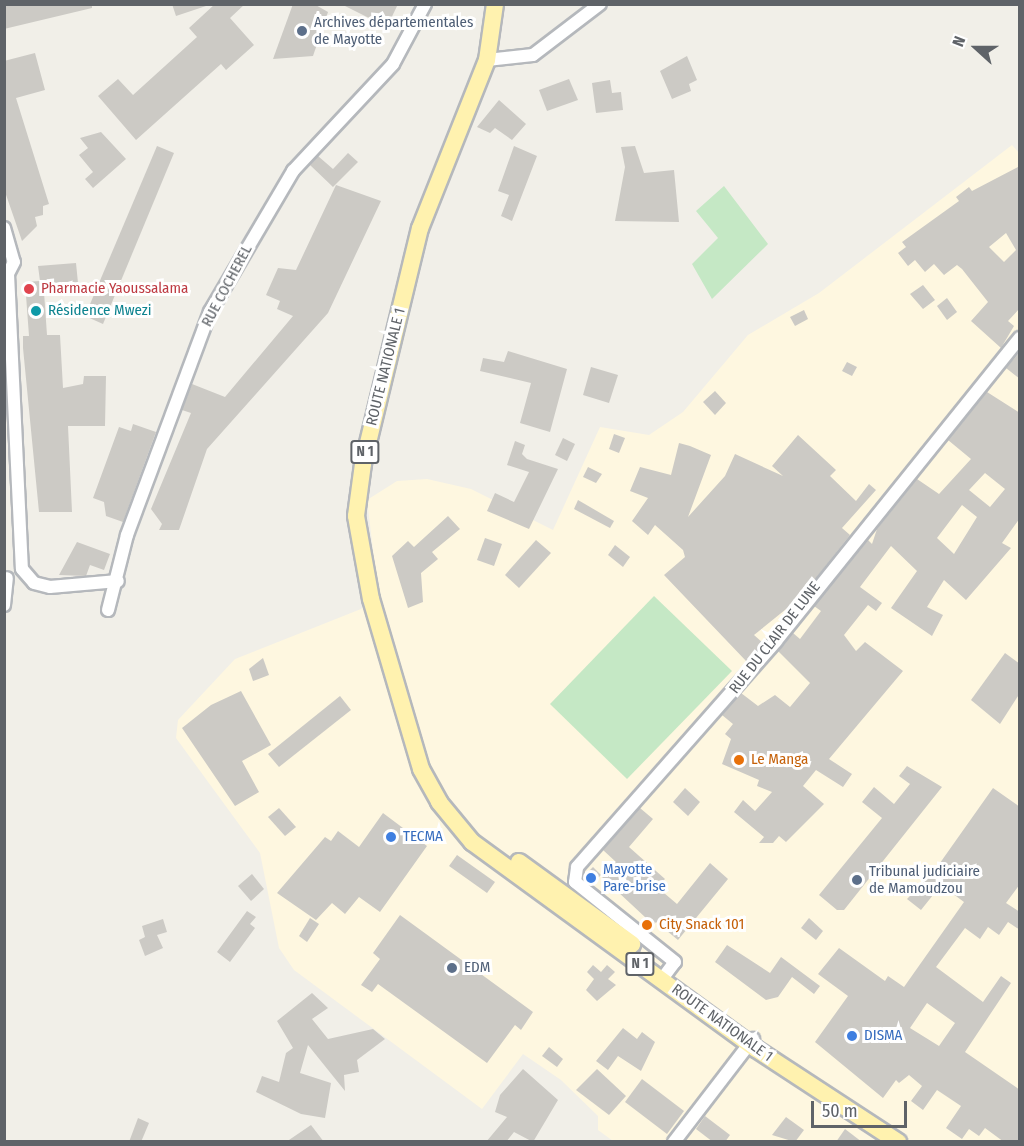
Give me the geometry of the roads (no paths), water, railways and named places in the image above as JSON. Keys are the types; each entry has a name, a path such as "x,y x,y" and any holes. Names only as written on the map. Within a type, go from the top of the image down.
{"main road":[{"name":"ROUTE NATIONALE 1","path":"495,4 487,60 420,228 363,464 356,516 383,640 421,769 439,802 472,842 593,930 665,975 853,1111"},
{"name":"ROUTE NATIONALE 1","path":"439,802 620,932 665,975 751,1042 898,1142"},
{"name":"ROUTE NATIONALE 1","path":"593,930 620,932"}],"street":[{"name":"RUE COCHEREL","path":"108,610 118,581 127,535 210,312 293,171 393,64 425,4"},
{"path":"487,60 533,56 600,4"},
{"path":"4,228 14,262 8,274 22,569 34,583 50,587 118,581"},
{"name":"RUE DU CLAIR DE LUNE","path":"620,932 575,882 577,867 770,649 1020,338"},
{"path":"4,605 6,578 22,569"},
{"path":"674,1142 751,1042"}],"place":[{"name":"Archives départementales de Mayotte","path":"302,31"},
{"name":"Pharmacie Yaoussalama","path":"29,289"},
{"name":"Résidence Mwezi","path":"36,311"},
{"name":"Le Manga","path":"739,760"},
{"name":"TECMA","path":"391,837"},
{"name":"Mayotte Pare-brise","path":"591,878"},
{"name":"Tribunal judiciaire de Mamoudzou","path":"857,880"},
{"name":"City Snack 101","path":"647,925"},
{"name":"EDM","path":"452,968"},
{"name":"DISMA","path":"852,1036"}]}
